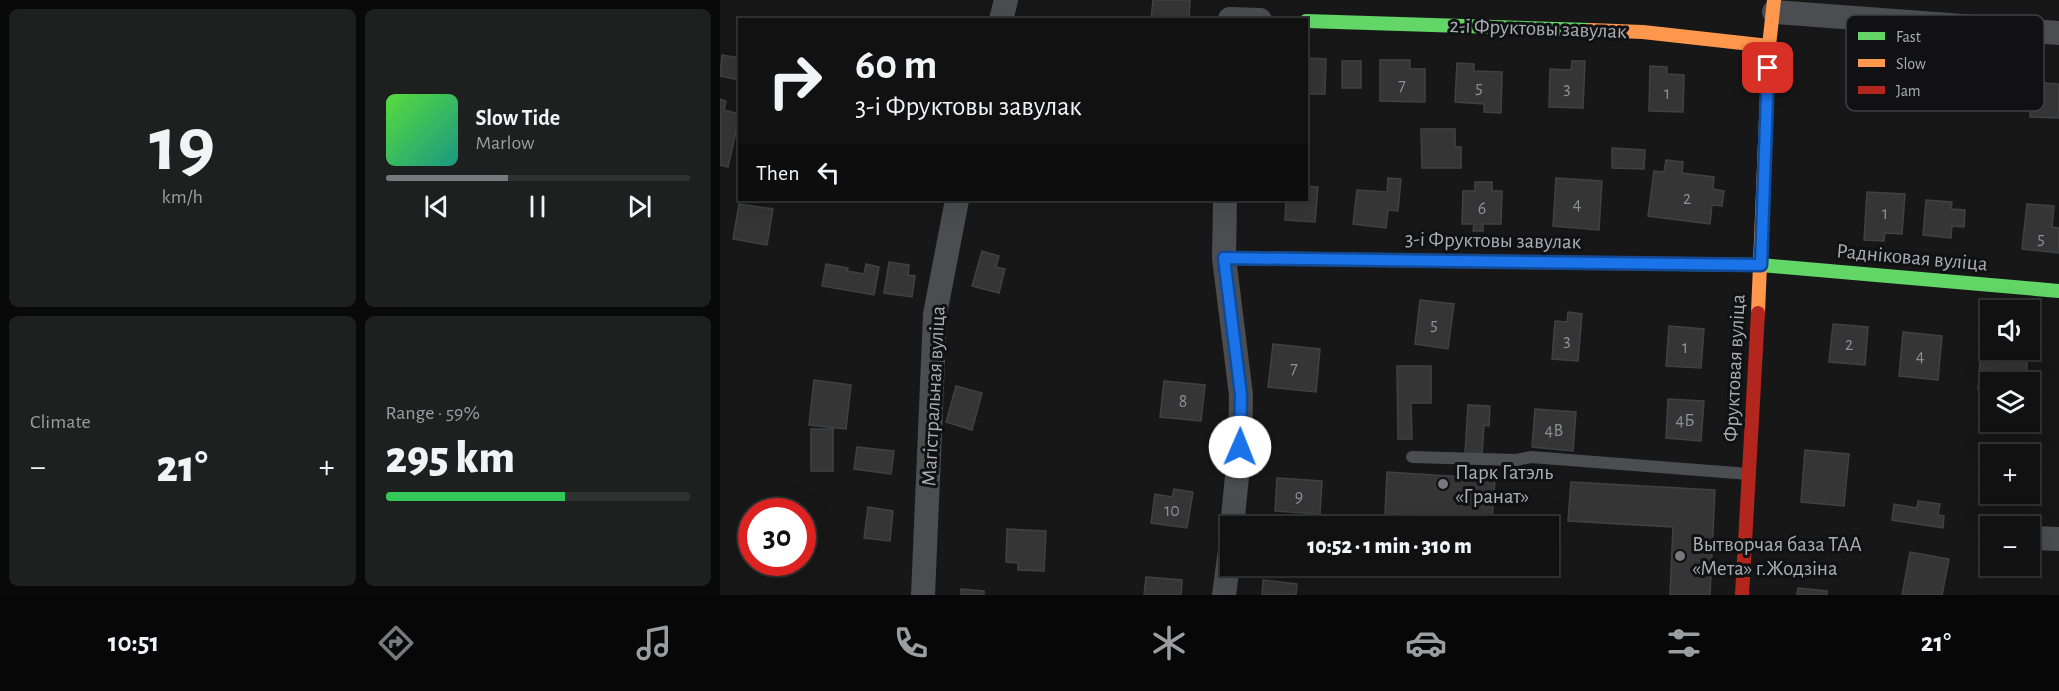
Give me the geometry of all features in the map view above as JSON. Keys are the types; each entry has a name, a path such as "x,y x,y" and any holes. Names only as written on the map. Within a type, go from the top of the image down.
{"street":[{"path":"1002,18 1006,0"},
{"path":"1774,6 1869,15"},
{"name":"Фруктовая вуліца","path":"1742,595 1761,265 1769,46 1774,6"},
{"path":"1230,13 1251,18"},
{"name":"2-і Фруктовы завулак","path":"1308,21 1643,32 1769,46"},
{"path":"2044,32 2059,33"},
{"name":"Магістральная вуліца","path":"923,595 935,314 957,201"},
{"path":"1226,201 1224,258 1241,395 1240,447 1233,516"},
{"name":"3-і Фруктовы завулак","path":"1224,258 1761,265"},
{"name":"Радніковая вуліца","path":"1761,265 2059,291"},
{"path":"2040,538 2059,539"},
{"path":"1224,595 1227,576"}],"lane":[{"path":"1412,458 1516,460 1531,457 1749,474"}],"building":[{"path":"1153,0 1190,0 1189,18 1151,18"},
{"path":"722,55 738,58 738,80 720,76"},
{"path":"1308,58 1326,59 1325,94 1308,94"},
{"path":"1380,60 1410,60 1410,69 1425,69 1425,102 1380,101"},
{"path":"1342,61 1361,61 1361,88 1342,88"},
{"path":"1572,61 1585,61 1583,108 1549,107 1550,69 1571,70"},
{"path":"1457,63 1474,64 1474,71 1502,72 1501,113 1484,112 1484,104 1455,102"},
{"path":"1650,66 1667,67 1667,74 1684,75 1683,112 1649,111"},
{"path":"2044,83 2059,84 2059,118 2030,117 2030,111 2044,111"},
{"path":"720,99 726,101 724,110 738,114 738,123 728,167 720,165"},
{"path":"1421,129 1455,129 1455,147 1461,147 1461,168 1422,168"},
{"path":"1612,148 1645,150 1644,169 1612,168"},
{"path":"1666,160 1683,162 1682,173 1714,177 1713,189 1724,191 1722,206 1712,205 1710,224 1648,216 1654,171 1664,172"},
{"path":"1388,178 1401,179 1398,211 1388,210 1386,228 1353,224 1357,190 1387,192"},
{"path":"1556,178 1602,181 1599,230 1553,226"},
{"path":"1475,182 1492,182 1492,191 1502,191 1501,224 1483,224 1483,231 1473,231 1474,224 1462,224 1463,191 1475,191"},
{"path":"1308,186 1318,187 1315,222 1285,220 1286,201 1308,201"},
{"path":"1867,192 1905,194 1902,234 1885,233 1884,241 1864,240"},
{"path":"1926,200 1952,202 1951,209 1965,210 1964,227 1952,226 1951,238 1923,235"},
{"path":"739,204 773,209 767,245 733,239"},
{"path":"2027,204 2054,206 2052,227 2059,228 2059,253 2022,249"},
{"path":"982,251 999,256 996,267 1005,269 999,293 972,286"},
{"path":"889,262 909,265 908,275 915,276 912,297 884,293"},
{"path":"826,264 864,274 866,264 879,267 874,295 822,286"},
{"path":"1420,300 1454,304 1448,349 1415,344"},
{"path":"1568,312 1582,314 1578,361 1552,359 1555,321 1567,322"},
{"path":"1833,324 1868,327 1865,365 1829,362"},
{"path":"1669,326 1704,329 1701,368 1666,366"},
{"path":"1903,332 1942,336 1938,380 1899,376"},
{"path":"1273,344 1320,349 1316,392 1268,387"},
{"path":"1980,360 2028,360 2026,372 1980,372 1980,389 1978,389"},
{"path":"1397,366 1431,366 1431,403 1411,403 1412,439 1398,439"},
{"path":"814,380 851,385 846,429 809,425"},
{"path":"1164,381 1205,385 1201,421 1160,417"},
{"path":"956,386 982,393 972,430 946,422"},
{"path":"1668,399 1704,401 1701,441 1666,438"},
{"path":"1468,405 1490,406 1489,426 1484,425 1482,455 1465,454"},
{"path":"1535,409 1576,412 1573,451 1532,447"},
{"path":"811,429 833,429 833,471 811,471"},
{"path":"857,447 894,451 891,474 854,469"},
{"path":"1805,450 1849,454 1844,506 1801,502"},
{"path":"1387,472 1495,479 1492,516 1385,513"},
{"path":"1277,478 1322,481 1320,514 1275,511"},
{"path":"1571,482 1715,490 1710,595 1670,595 1673,527 1568,521"},
{"path":"1174,489 1193,492 1187,528 1151,523 1155,494 1172,497"},
{"path":"1918,501 1940,504 1938,515 1944,516 1943,528 1892,520 1894,504 1917,508"},
{"path":"868,507 893,511 890,541 864,538"},
{"path":"1007,529 1046,531 1044,571 1018,570 1018,563 1006,562"},
{"path":"1910,552 1949,559 1942,595 1902,595"},
{"path":"1146,577 1182,580 1181,595 1144,595"},
{"path":"1263,580 1297,584 1296,595 1262,595"},
{"path":"1798,588 1827,591 1827,595 1797,595"},
{"path":"961,589 984,591 984,595 961,595"}],"traffic: fast":[{"path":"1308,21 1590,30"},
{"path":"1681,264 1761,265 2059,291"}],"traffic: slow":[{"path":"1758,313 1769,46 1774,0"},
{"path":"1590,30 1643,32 1769,46"}],"traffic: jam":[{"path":"1224,258 1681,264"},
{"path":"1742,595 1758,313"}],"place":[{"name":"Парк Гатэль «Гранат»","path":"1443,484"},
{"name":"Вытворчая база ТАА «Мета» г.Жодзіна","path":"1680,556"}],"route":[{"path":"1240,447 1241,395 1224,258 1761,265 1768,68"}]}
